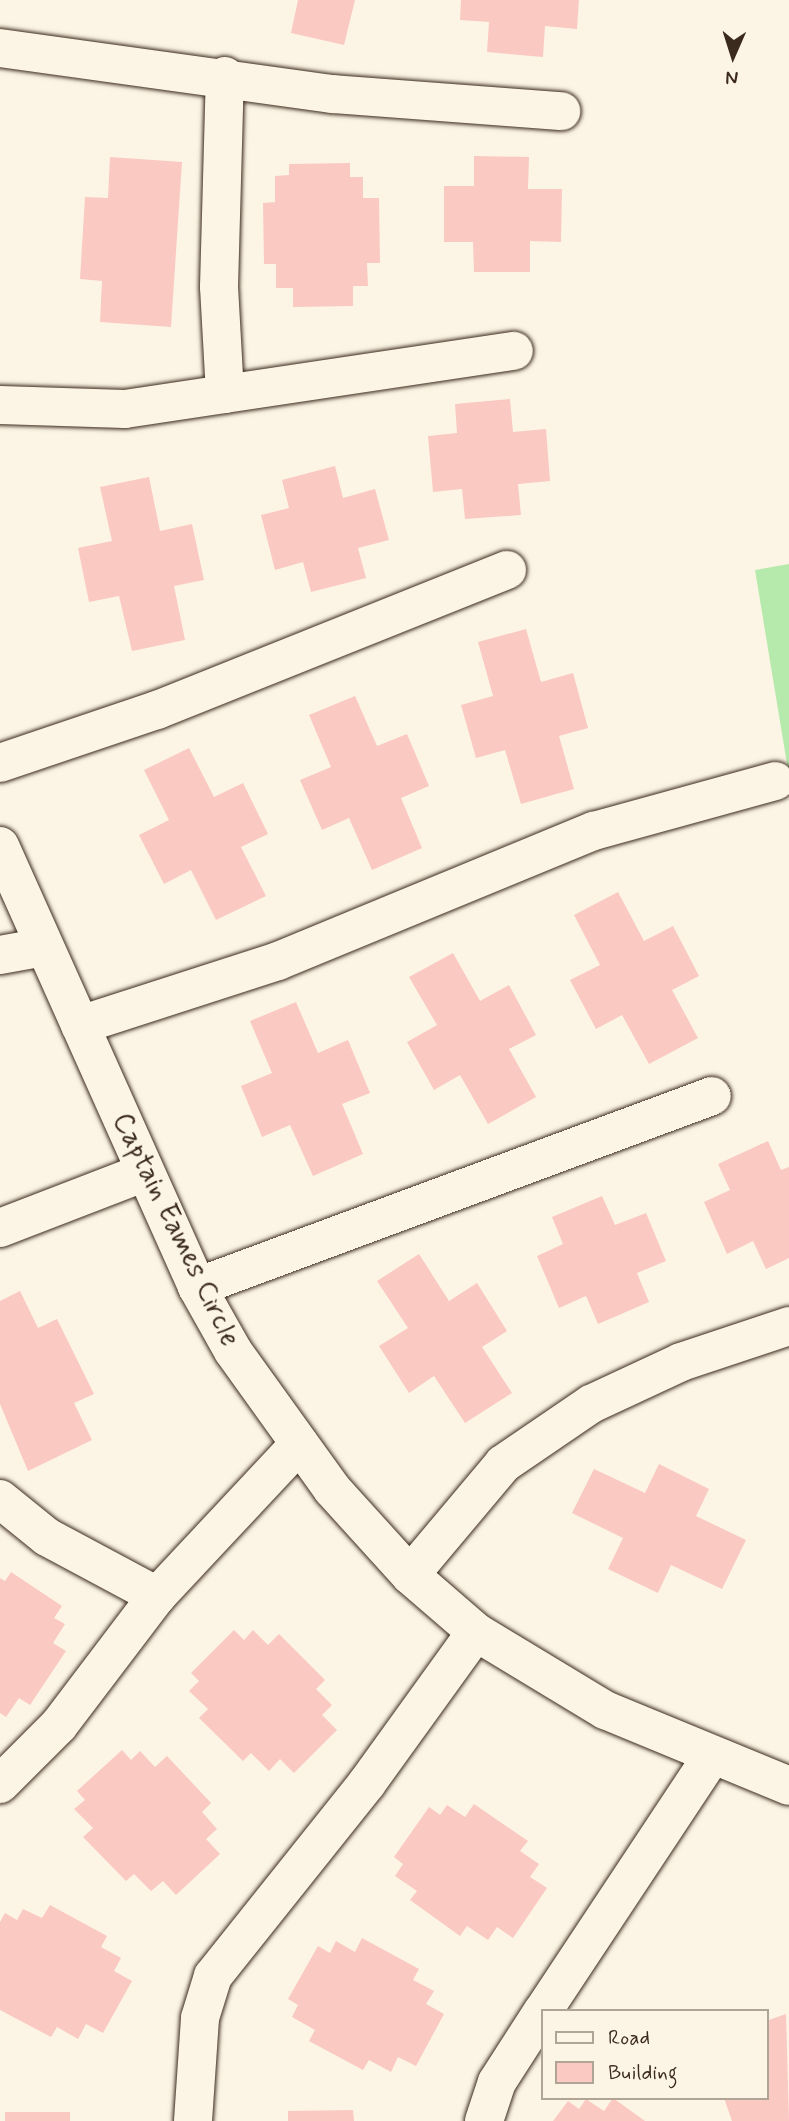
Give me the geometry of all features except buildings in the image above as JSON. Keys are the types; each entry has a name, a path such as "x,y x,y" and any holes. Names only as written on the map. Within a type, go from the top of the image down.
{"street":[{"path":"0,48 225,76 334,94 561,111"},
{"path":"225,76 219,287 225,394"},
{"path":"0,405 125,409 514,351"},
{"path":"0,763 157,709 507,570"},
{"path":"80,1025 278,961 594,831 775,781"},
{"name":"Captain Eames Circle","path":"0,846 197,1287 233,1351 299,1444 410,1575 476,1632 605,1710 711,1757 789,1786"},
{"path":"0,955 44,947"},
{"path":"197,1287 712,1096"},
{"path":"0,1228 145,1172"},
{"path":"410,1575 503,1464 591,1404 681,1362 789,1326"},
{"path":"0,1784 60,1725 156,1596 299,1444"},
{"path":"0,1499 47,1537 156,1596"},
{"path":"193,2121 200,2018 214,1976 367,1783 476,1632"},
{"path":"544,2009 711,1757"},
{"path":"484,2121 497,2082 540,2016"}],"green space":[{"path":"789,564 789,776 755,570"}]}
